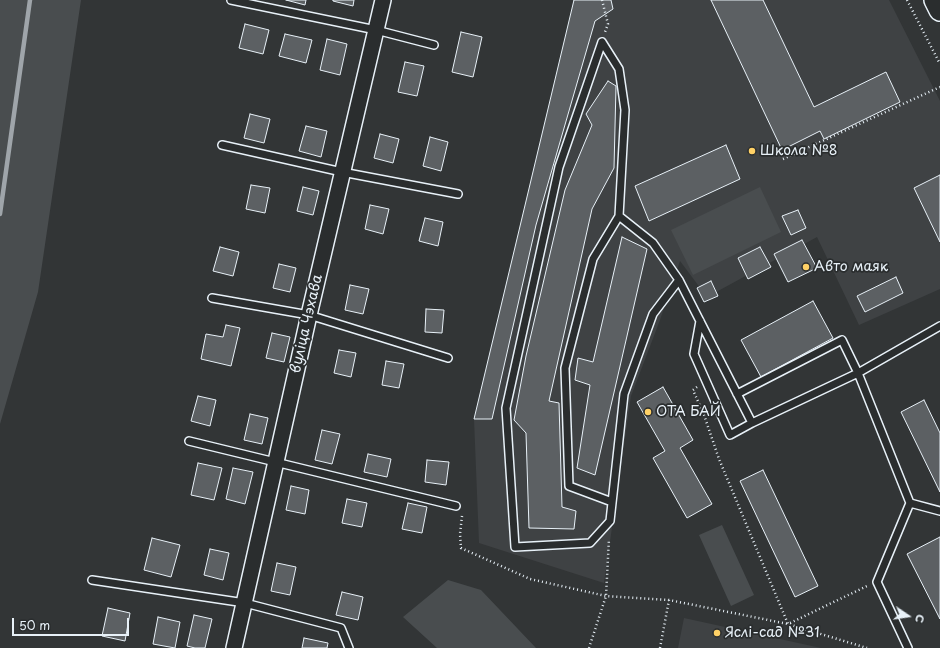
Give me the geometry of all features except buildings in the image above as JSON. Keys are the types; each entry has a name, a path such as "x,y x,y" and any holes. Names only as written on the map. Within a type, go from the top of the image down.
{"main road":[{"path":"935,0 940,10"}],"street":[{"name":"вуліца Чэхава","path":"234,648 275,462 383,0"}],"lane":[{"path":"231,0 376,30 434,45"},
{"path":"602,42 619,68 625,110 619,216 593,259 565,368 569,486 612,502"},
{"path":"602,42 559,168 506,408 515,547 590,543 610,521 624,394 653,314 679,280"},
{"path":"222,145 342,172 458,194"},
{"path":"619,216 653,243 679,280 752,423"},
{"path":"212,298 309,315 448,358"},
{"path":"700,321 694,354 730,435 752,423 858,373 940,326"},
{"path":"737,394 842,340 858,373 910,503 877,582 908,648"},
{"path":"189,440 456,506"},
{"path":"910,503 940,511"},
{"path":"92,580 245,603 341,628 349,648"}],"path":[{"path":"602,0 608,24 602,42"},
{"path":"907,0 940,64"},
{"path":"783,159 940,87"},
{"path":"706,382 693,390 704,415 719,459 788,624"},
{"path":"462,512 460,534 461,548 530,579 606,596 669,600 788,624 867,648"},
{"path":"589,648 606,596 610,521"},
{"path":"788,624 877,582"},
{"path":"660,648 669,600"}],"shaded area":[{"path":"0,0 81,0 38,292 0,424"},
{"path":"574,0 889,0 940,101 940,289 859,325 817,237 707,297 680,261 660,320 631,396 604,583 479,543 474,419"},
{"path":"760,187 781,232 693,275 671,230"},
{"path":"722,525 754,595 731,606 699,535"},
{"path":"448,580 481,590 536,648 437,648 403,617"},
{"name":"Яслі-сад №31","path":"684,618 821,648 678,648"}],"waterway":[{"path":"0,214 30,0"}],"place":[{"name":"Школа №8","path":"752,151"},
{"name":"Авто маяк","path":"806,267"},
{"name":"ОТА БАЙ","path":"648,412"},
{"name":"Яслі-сад №31","path":"717,633"}]}
